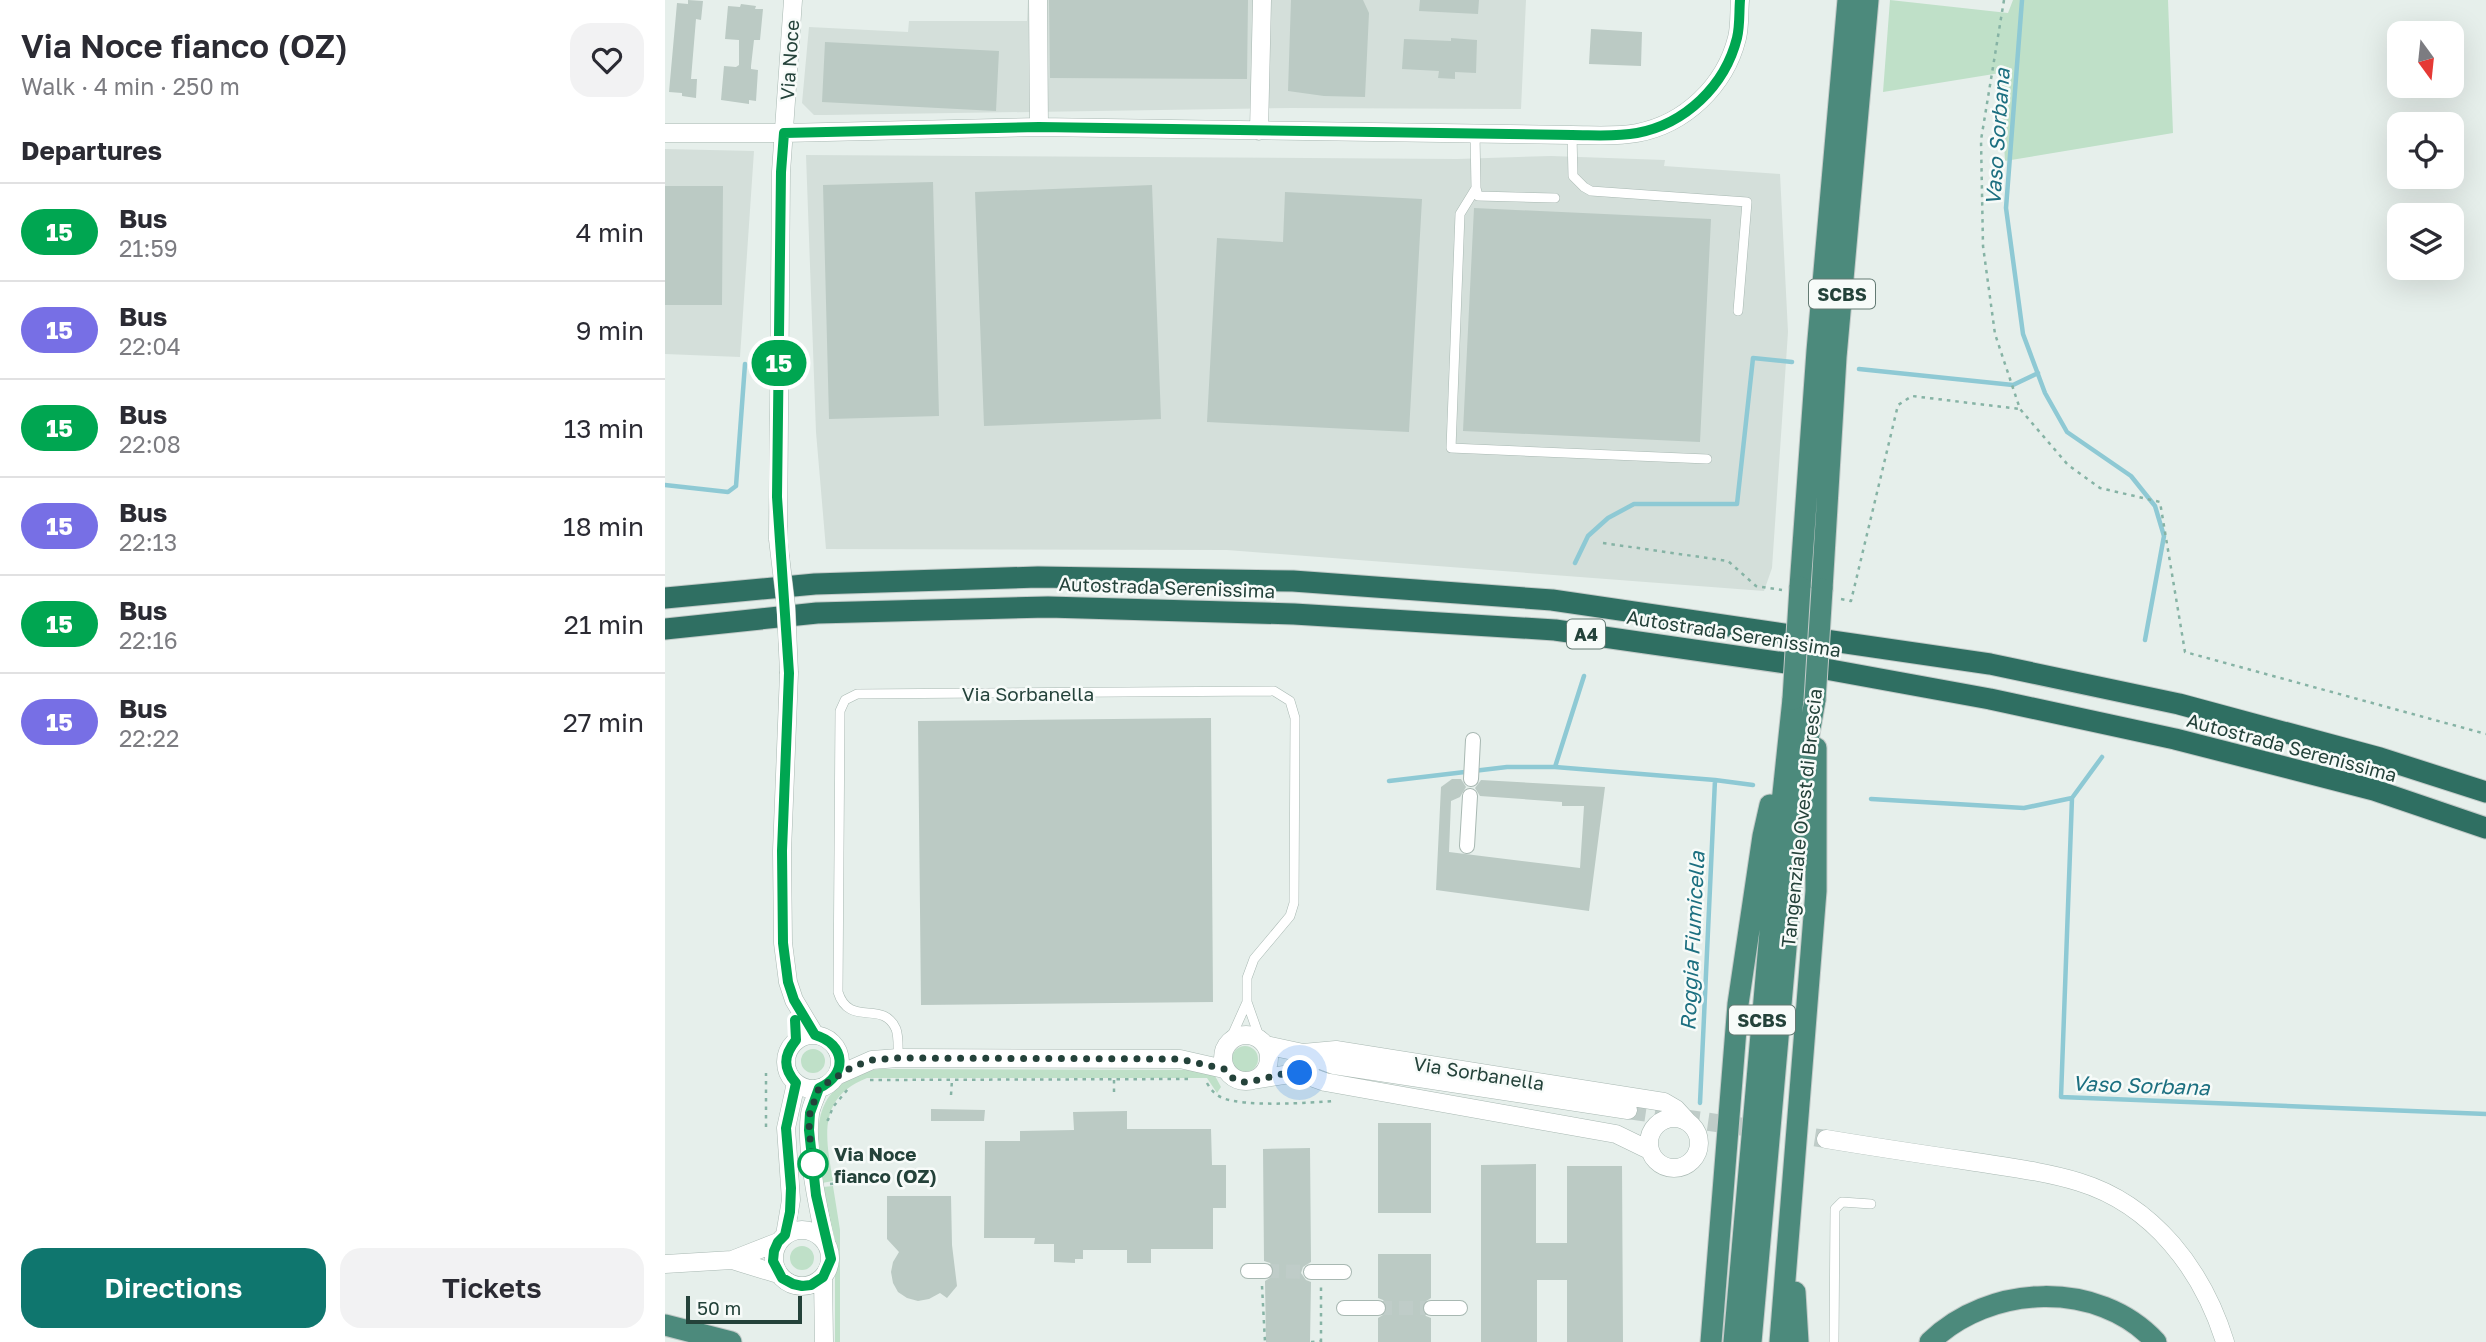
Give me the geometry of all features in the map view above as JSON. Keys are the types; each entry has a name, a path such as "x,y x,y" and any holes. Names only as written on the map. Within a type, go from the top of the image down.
{"highway":[{"name":"Tangenziale Ovest di Brescia","path":"1734,1342 1792,708 1817,351 1848,0"},
{"name":"Tangenziale Ovest di Brescia","path":"1751,1342 1801,779 1815,700 1836,357 1868,0"},
{"name":"Autostrada Serenissima","path":"665,598 815,584 1038,577 1293,581 1552,600 1990,664 2179,704 2380,758 2486,792"},
{"name":"Autostrada Serenissima","path":"665,629 817,612 1048,607 1294,614 1555,630 1820,668 1990,699 2175,739 2374,790 2486,828"},
{"path":"1780,1342 1816,891 1815,700"},
{"path":"1711,1342 1738,1004 1763,836 1792,708"},
{"path":"1798,1342 1795,1258 1807,1115 1802,1054"},
{"path":"1930,1342 1944,1329 1975,1311 2021,1298 2057,1296 2089,1302 2119,1315 2148,1333 2156,1342"},
{"path":"665,1325 731,1342"}],"street":[{"name":"Via Noce","path":"793,0 781,186 778,539 786,606 789,673 782,906 788,982 794,1000 815,1035"},
{"path":"1038,0 1039,127"},
{"path":"1259,131 1262,0"},
{"path":"665,133 1039,127 1572,135 1637,133 1659,127 1688,112 1709,92 1725,69 1737,37 1740,0"},
{"path":"1471,779 1473,740"},
{"path":"1467,846 1470,796"},
{"name":"Via Noce","path":"781,1238 791,1200 786,1128 796,1083 786,1064 789,1049 796,1040 794,1000"},
{"path":"796,1040 805,1035 815,1035 872,1060"},
{"path":"1180,1059 1227,1044 1240,1035 1250,1035 1262,1042 1269,1054 1269,1063 1258,1079"},
{"name":"Via Sorbanella","path":"1262,1042 1303,1053 1336,1051 1664,1102 1676,1109 1687,1121"},
{"path":"796,1083 809,1088 829,1084 836,1076 839,1066 839,1055 833,1044"},
{"path":"1227,1044 1222,1058 1224,1069 1240,1082 1334,1065"},
{"path":"1303,1053 1334,1065 1628,1110"},
{"path":"836,1076 872,1060 898,1058 1180,1059 1224,1069"},
{"path":"1300,1073 1325,1082 1616,1134 1649,1150"},
{"path":"819,1088 810,1113 809,1130 816,1195 831,1259 823,1277 824,1342"},
{"path":"1677,1118 1687,1121 1699,1137 1696,1156 1681,1168 1661,1166 1653,1159 1649,1150 1651,1131 1658,1123 1677,1118"},
{"path":"1826,1139 2039,1172 2082,1183 2110,1196 2158,1228 2181,1254 2203,1286 2225,1342"},
{"path":"665,1264 732,1260 794,1230 804,1229 816,1233 825,1241"},
{"path":"781,1238 773,1261 786,1279 824,1314"},
{"path":"732,1260 811,1285 823,1277"},
{"path":"1316,1272 1344,1272"},
{"path":"1344,1308 1378,1308"},
{"path":"1431,1308 1459,1308"}],"lane":[{"path":"1475,134 1475,188 1478,196 1555,198"},
{"path":"1572,135 1573,176 1591,191 1747,202 1738,310"},
{"path":"1475,188 1460,214 1451,448 1707,459"},
{"name":"Via Sorbanella","path":"898,1058 896,1030 889,1020 877,1014 851,1011 841,1003 838,992 840,711 845,700 857,694 1274,691 1290,701 1295,718 1294,903 1290,916 1254,959 1247,978 1247,1002 1262,1042"},
{"name":"Via Sorbanella","path":"1227,1044 1247,1002"},
{"path":"1834,1342 1835,1209 1842,1202 1871,1204"}],"path":[{"path":"2004,0 1981,140 1983,246 1995,334 2019,409 2068,466 2100,488 2160,502 2185,652 2486,734"},
{"path":"766,1073 766,1127"},
{"path":"866,1080 1192,1079"},
{"path":"1205,1079 1212,1091 1225,1099 1239,1102 1334,1101"},
{"path":"828,1120 833,1107 849,1089"},
{"path":"1258,1271 1265,1342"},
{"path":"1311,1342 1321,1342 1316,1272"}],"shaded area":[{"path":"1028,0 1526,0 1521,109 1291,108 814,115 802,103 809,27 908,32 909,21 1027,21"},
{"path":"665,149 754,151 740,357 665,354"},
{"path":"806,155 1457,159 1551,156 1665,160 1664,166 1780,174 1788,332 1772,568 1764,591 1227,550 826,549 816,432"}],"green space":[{"path":"1890,0 2008,13 2013,0 2168,0 2173,133 2005,161 2000,73 1883,92"},
{"path":"1245,1046 1254,1050 1258,1059 1254,1068 1245,1072 1236,1068 1232,1059 1236,1050"},
{"path":"813,1049 821,1053 825,1061 821,1069 813,1073 805,1069 801,1061 805,1053"},
{"path":"880,1069 1200,1070 1214,1074 1221,1087 1217,1093 1207,1078 867,1078 851,1086 832,1108 827,1135 833,1181 822,1183 819,1122 829,1097 839,1086 854,1077"},
{"path":"833,1186 840,1230 840,1342 835,1342 835,1276 838,1257 830,1234 823,1187"},
{"path":"802,1246 810,1250 814,1258 810,1266 802,1270 794,1266 790,1258 794,1250"}],"building":[{"path":"688,0 703,1 701,20 696,19 691,79 697,79 696,98 669,92 677,3 688,4"},
{"path":"1049,0 1248,0 1247,79 1050,78"},
{"path":"1291,0 1363,0 1369,13 1365,97 1324,96 1288,91"},
{"path":"1420,0 1479,0 1478,14 1419,11"},
{"path":"741,4 763,9 760,40 754,40 751,66 751,69 758,70 756,101 749,100 749,104 721,100 724,66 739,65 739,40 725,39 728,6 740,7"},
{"path":"1591,29 1642,32 1641,66 1589,64"},
{"path":"1451,38 1477,40 1476,73 1455,72 1455,79 1438,78 1439,71 1402,69 1404,39 1451,41"},
{"path":"825,42 999,51 996,111 822,102"},
{"path":"933,182 939,416 829,419 823,185"},
{"path":"1152,185 1161,419 984,426 975,192"},
{"path":"665,186 723,186 722,305 665,305"},
{"path":"1285,192 1422,199 1409,432 1207,422 1217,238 1283,242"},
{"path":"1474,208 1711,219 1700,442 1463,431"},
{"path":"1211,718 1213,1002 921,1005 918,721"},
{"path":"1452,779 1461,779 1466,787 1460,797 1451,801 1449,852 1580,868 1584,806 1562,806 1562,802 1480,796 1475,788 1481,780 1605,787 1589,911 1436,890 1441,787"},
{"path":"931,1109 985,1110 984,1121 931,1121"},
{"path":"1127,1111 1127,1129 1211,1129 1212,1165 1226,1165 1226,1208 1213,1208 1213,1249 1151,1249 1151,1263 1127,1263 1127,1250 1083,1250 1083,1259 1075,1259 1075,1263 1054,1262 1054,1244 1034,1244 1035,1238 984,1238 985,1141 1020,1141 1020,1131 1074,1130 1073,1112"},
{"path":"1378,1123 1431,1123 1431,1213 1378,1213"},
{"path":"1310,1148 1311,1262 1303,1267 1301,1273 1311,1282 1310,1342 1266,1342 1265,1281 1273,1276 1275,1270 1270,1263 1264,1261 1263,1149"},
{"path":"1536,1164 1536,1243 1567,1243 1567,1166 1622,1166 1623,1342 1567,1342 1567,1280 1537,1280 1537,1342 1481,1342 1481,1165"},
{"path":"887,1196 951,1196 952,1245 957,1286 947,1298 940,1293 918,1301 898,1292 891,1272 899,1252 887,1239"},
{"path":"1378,1254 1431,1254 1431,1298 1423,1303 1421,1309 1431,1318 1431,1342 1378,1342 1378,1318 1386,1313 1388,1307 1378,1298"}],"waterway":[{"name":"Vaso Sorbana","path":"2022,0 2006,208 2023,334 2045,393 2067,432 2131,476 2155,506 2164,536 2145,640"},
{"name":"Roggia Fiumicella","path":"1575,563 1588,536 1608,518 1634,504 1737,504 1753,358 1792,362"},
{"path":"665,485 728,492 736,486 745,364"},
{"name":"Roggia Fiumicella","path":"1859,369 2013,385 2038,373"},
{"name":"Roggia Fiumicella","path":"1389,781 1507,767 1555,767 1584,676"},
{"name":"Vaso Sorbana","path":"2102,757 2072,798 2061,1097 2486,1114"},
{"name":"Roggia Fiumicella","path":"1555,767 1715,780"},
{"name":"Roggia Fiumicella","path":"1700,1103 1715,780 1753,785"},
{"name":"Roggia Fiumicella","path":"1871,799 2024,808 2072,798"}],"tunnel":[{"path":"1628,1110 1826,1139"},
{"path":"1265,1271 1311,1272"},
{"path":"1378,1308 1431,1308"}],"bus line":[{"name":"15","path":"795,1020 796,1040 786,1056 789,1074 796,1083 785,1135 791,1188 790,1212 785,1235 778,1242 773,1261 782,1278 802,1286 811,1285 823,1277 831,1259 816,1195 809,1130 810,1113 819,1088 829,1084 836,1076 839,1055 826,1038 815,1035 794,1000 788,982 783,943 782,851 789,673 777,497 781,172 784,133 1039,127 1572,135 1637,133 1659,127 1688,112 1709,92 1725,69 1737,37 1740,0"}],"place":[{"name":"Via Noce fianco (OZ)","path":"813,1164"}],"route":[{"path":"813,1164 810,1113 819,1088 852,1067 872,1060 1180,1059 1224,1069 1240,1082 1300,1073"}]}
